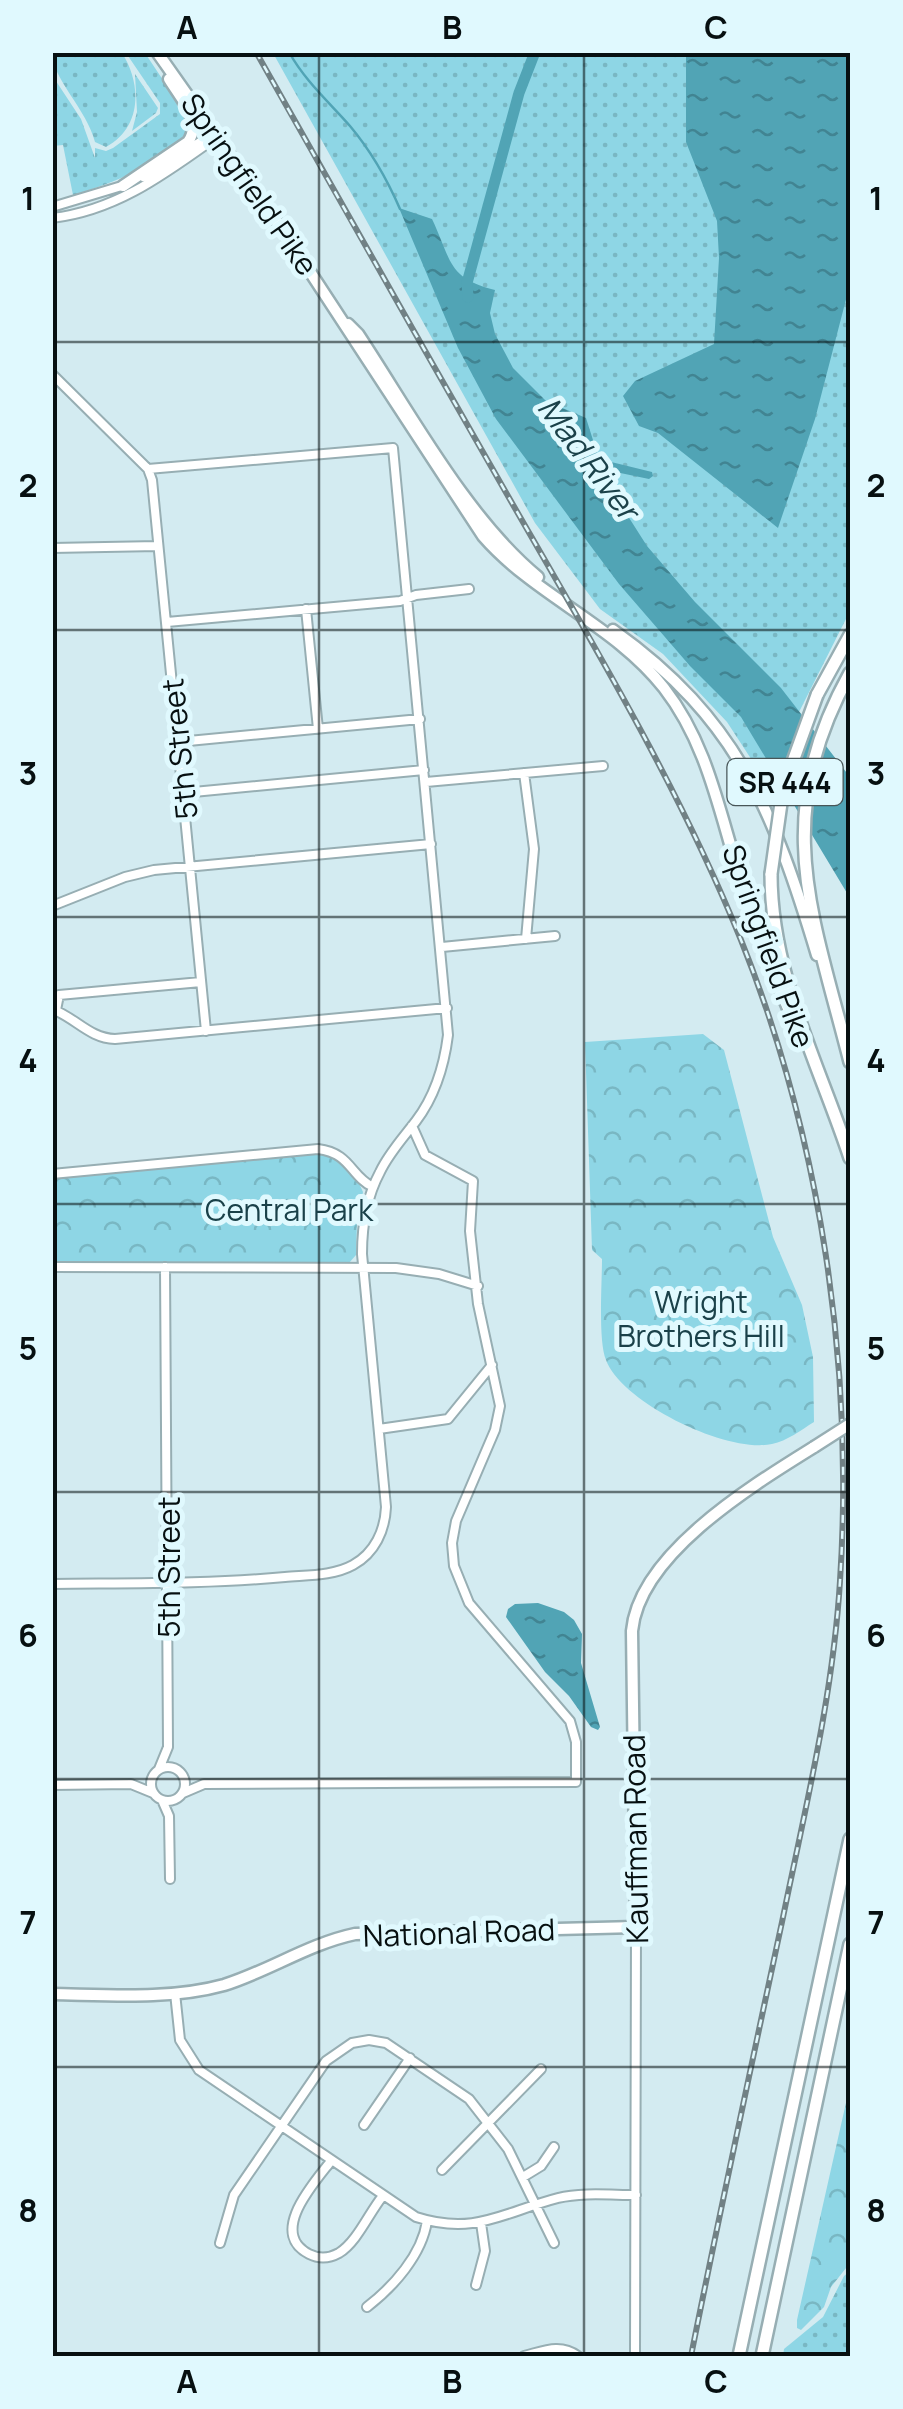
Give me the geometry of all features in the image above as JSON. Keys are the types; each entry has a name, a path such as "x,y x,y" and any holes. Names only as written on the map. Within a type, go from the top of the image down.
{"highway":[{"name":"SR 444","path":"850,635 817,695 784,789 771,874 780,963 850,1158"},
{"name":"SR 444","path":"850,673 814,759 807,799 805,879 814,930 850,1064"},
{"path":"740,2356 850,1840"},
{"path":"762,2356 850,1944"}],"main road":[{"name":"Springfield Pike","path":"156,52 340,316 483,536 498,553 618,642 647,668 679,710 712,778 748,903 775,978 834,1112"},
{"path":"123,186 194,134 193,120 156,52"},
{"name":"Springfield Pike","path":"340,316 358,334 459,485 519,561 659,665 696,700 729,742 756,788 778,841 850,1064"},
{"name":"Kauffman Road","path":"636,1927 632,1631 638,1602 651,1578 700,1529 756,1484 850,1424"},
{"name":"National Road","path":"52,1994 174,1993 243,1978 321,1942 355,1934 636,1927"}],"street":[{"path":"52,205 123,186 154,172 216,133"},
{"path":"52,218 98,207 143,187 211,141 216,133"},
{"path":"52,374 148,469 393,448 447,1008 446,1048 440,1074 429,1100 390,1153 372,1187 363,1225 385,1519 377,1541 360,1561 326,1573 168,1584 52,1584"},
{"name":"5th Street","path":"148,469 167,622 206,1030"},
{"path":"52,548 158,546"},
{"path":"167,622 469,589"},
{"path":"306,609 318,730"},
{"path":"178,742 420,719"},
{"path":"426,782 603,766"},
{"path":"184,793 424,770"},
{"path":"524,774 534,849 526,939"},
{"path":"52,906 133,874 432,844"},
{"path":"442,947 555,936"},
{"path":"201,982 59,995 54,1010 104,1038 447,1008"},
{"path":"131,1784 166,1766 204,1784 576,1782 576,1742 570,1721 468,1604 454,1566 452,1543 456,1521 498,1418 500,1401 478,1309 470,1231 473,1181 425,1155 412,1126"},
{"path":"52,1174 318,1149 346,1159 372,1187"},
{"path":"52,1267 364,1267 424,1271 478,1286"},
{"name":"5th Street","path":"165,1267 168,1746 179,1772"},
{"path":"379,1429 448,1419 492,1365"},
{"name":"5th Street","path":"156,1773 168,1746"},
{"path":"169,1816 185,1782 179,1772"},
{"path":"153,1792 156,1773"},
{"path":"52,1785 131,1784 153,1792 169,1816 170,1879"},
{"path":"161,1800 204,1784"},
{"name":"Kauffman Road","path":"635,2356 636,1927"},
{"path":"174,1993 177,2028 190,2059 209,2078 382,2197 426,2221 481,2224 568,2196 636,2195"},
{"path":"220,2243 234,2195 280,2127 326,2061 344,2046 360,2041 378,2041 410,2058 469,2099 489,2122 523,2177 554,2243"},
{"path":"364,2125 410,2058"},
{"path":"442,2170 541,2069"},
{"path":"523,2177 541,2166 554,2148"},
{"path":"330,2161 294,2216 294,2238 305,2252 324,2258 342,2251 382,2197"},
{"path":"367,2307 396,2280 421,2241 426,2221"},
{"path":"476,2285 484,2256 481,2224"},
{"path":"524,2356 560,2348 578,2356"}],"green space":[{"path":"52,53 122,53 129,65 135,91 132,117 118,139 106,147 95,142 58,73"},
{"path":"126,53 145,53 189,119 188,131 164,154 135,171 73,195 63,145 53,146 52,75 81,119 95,158 95,148 113,148 160,114 160,103"},
{"path":"273,53 850,53 850,611 797,716 772,791 727,722 663,654 600,609 535,523"},
{"path":"135,74 158,108 132,131 137,112"},
{"name":"Wright Brothers Hill","path":"703,1034 724,1050 773,1237 802,1305 813,1357 814,1422 772,1444 730,1441 678,1422 632,1393 616,1376 604,1351 602,1259 592,1250 585,1042"},
{"name":"Central Park","path":"318,1152 342,1160 363,1192 356,1255 349,1263 53,1263 53,1176"},
{"path":"850,2085 850,2263 831,2287 824,2307 801,2330 797,2320"},
{"path":"850,2271 850,2356 783,2356 784,2349 823,2317"}],"water":[{"path":"686,53 850,53 850,284 815,419 778,528 658,433 639,426 623,396 635,381 714,344 717,221 686,142"},
{"path":"399,208 432,219 459,273 495,290 490,313 495,334 513,368 546,401 586,418 599,459 652,472 649,479 606,470 605,480 647,546 695,602 781,688 850,777 850,898 741,717 690,666 619,584 496,419 458,348"},
{"path":"538,1603 564,1612 582,1634 581,1663 598,1730 591,1727 569,1696 545,1672 506,1617 515,1604"}],"waterway":[{"path":"289,52 365,145 400,209"},
{"name":"Mad River","path":"468,297 467,283 519,93 535,52"}],"railway":[{"path":"256,52 604,664 691,827 741,940 769,1016 811,1174 826,1255 842,1418 843,1500 836,1624 809,1795 691,2356"}]}
